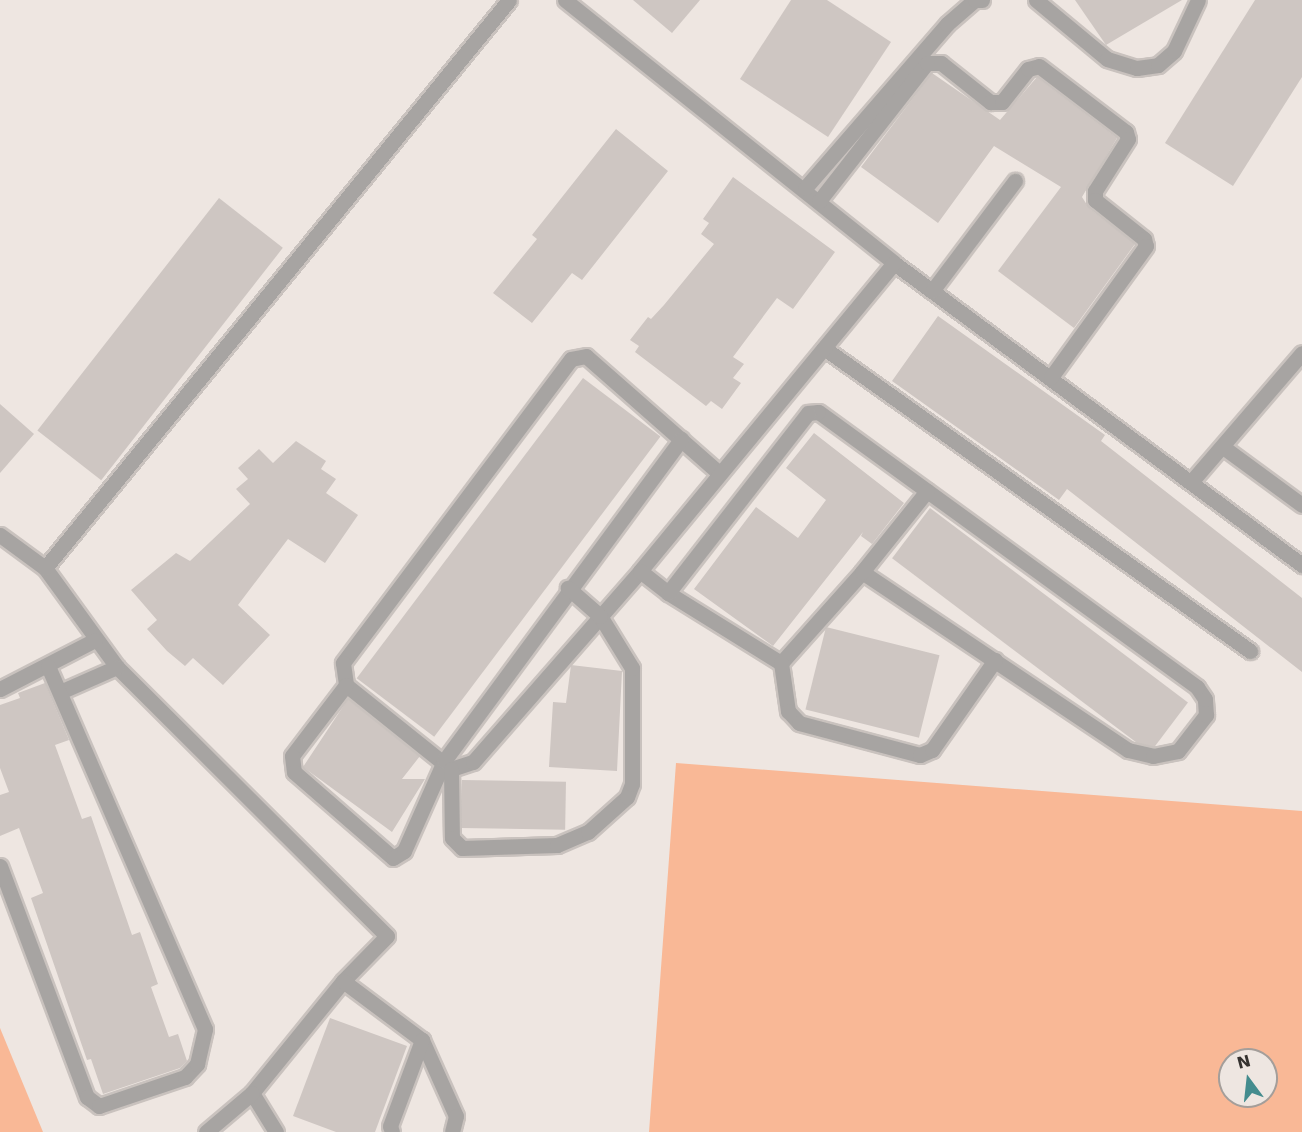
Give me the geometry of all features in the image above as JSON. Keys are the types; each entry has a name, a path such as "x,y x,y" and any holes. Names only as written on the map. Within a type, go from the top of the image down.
{"street":[{"path":"45,568 509,0"},
{"path":"565,0 805,188 894,263 1302,565"},
{"path":"805,188 947,24 975,0 982,0"},
{"path":"1036,0 1107,59 1137,68 1158,64 1174,51 1198,0"},
{"path":"819,201 927,63 941,63 990,102 1002,102 1028,69 1039,66 1126,132 1128,139 1095,190 1095,200 1144,239 1146,246 1051,377"},
{"path":"932,291 1016,181"},
{"path":"719,473 586,356 571,359 343,663 346,685 447,765 473,762 640,571 894,263"},
{"path":"824,348 1250,651"},
{"path":"1191,482 1302,353"},
{"path":"668,593 808,413 818,412 1197,687 1205,699 1206,715 1178,751 1154,756 1128,750 862,572"},
{"path":"346,685 292,756 294,772 393,858 404,851 447,765 568,588 681,439"},
{"path":"1223,447 1302,505"},
{"path":"781,663 862,572 927,491"},
{"path":"0,535 45,568 95,640 117,667 387,936 343,981 252,1093 206,1132"},
{"path":"640,571 668,593 781,663 788,711 799,723 920,755 932,750 995,660"},
{"path":"447,765 452,838 462,848 557,845 588,832 627,797 632,784 632,668 600,616 568,588"},
{"path":"0,689 95,640"},
{"path":"0,866 87,1097 99,1106 185,1077 196,1064 206,1029 62,691 48,666"},
{"path":"62,691 117,667"},
{"path":"343,981 422,1040 456,1116 452,1132"},
{"path":"392,1132 390,1126 422,1040"},
{"path":"252,1093 276,1132"}],"shaded area":[{"path":"676,763 1302,811 1302,1132 649,1132"},
{"path":"0,1028 43,1132 0,1132"}],"building":[{"path":"633,0 700,0 672,33"},
{"path":"791,0 827,0 891,42 828,137 740,79"},
{"path":"1075,0 1182,0 1106,45"},
{"path":"1255,0 1302,0 1302,77 1233,186 1165,143"},
{"path":"932,73 1000,120 1037,77 1117,138 1082,197 1089,208 1135,244 1074,328 998,271 1061,187 994,146 938,223 861,167"},
{"path":"616,129 668,171 582,280 572,273 532,323 493,293 537,239 532,235"},
{"path":"733,177 835,252 793,309 777,298 733,357 744,364 733,378 741,383 722,409 711,401 706,406 635,352 639,346 630,340 648,317 651,319 664,305 714,244 701,234 709,223 703,219"},
{"path":"219,198 283,248 101,480 37,430"},
{"path":"938,316 1105,435 1101,441 1302,598 1302,672 1067,489 1059,500 892,381"},
{"path":"583,378 660,436 434,737 357,678"},
{"path":"0,404 34,434 0,473"},
{"path":"814,433 904,503 872,544 861,536 863,532 773,646 694,589 756,507 798,538 826,500 786,468"},
{"path":"296,441 326,461 321,469 336,479 326,493 358,515 325,563 288,539 238,605 270,635 223,685 193,658 185,666 167,651 147,629 157,620 131,590 176,553 190,561 250,504 236,489 248,479 238,468 259,449 273,463"},
{"path":"930,508 1188,702 1150,753 892,558"},
{"path":"826,627 940,655 919,738 805,709"},
{"path":"571,665 622,671 617,771 549,767 553,702 566,703"},
{"path":"45,683 69,740 55,745 82,819 91,816 132,935 140,932 158,984 151,987 169,1037 178,1034 187,1061 180,1068 103,1094 91,1059 87,1060 31,898 43,893 19,828 0,836 0,795 9,792 0,768 0,705 20,698 18,693"},
{"path":"348,699 420,756 402,779 425,779 392,832 303,767"},
{"path":"462,780 566,782 565,830 461,828"},
{"path":"330,1018 407,1046 375,1132 336,1132 293,1116"}]}
